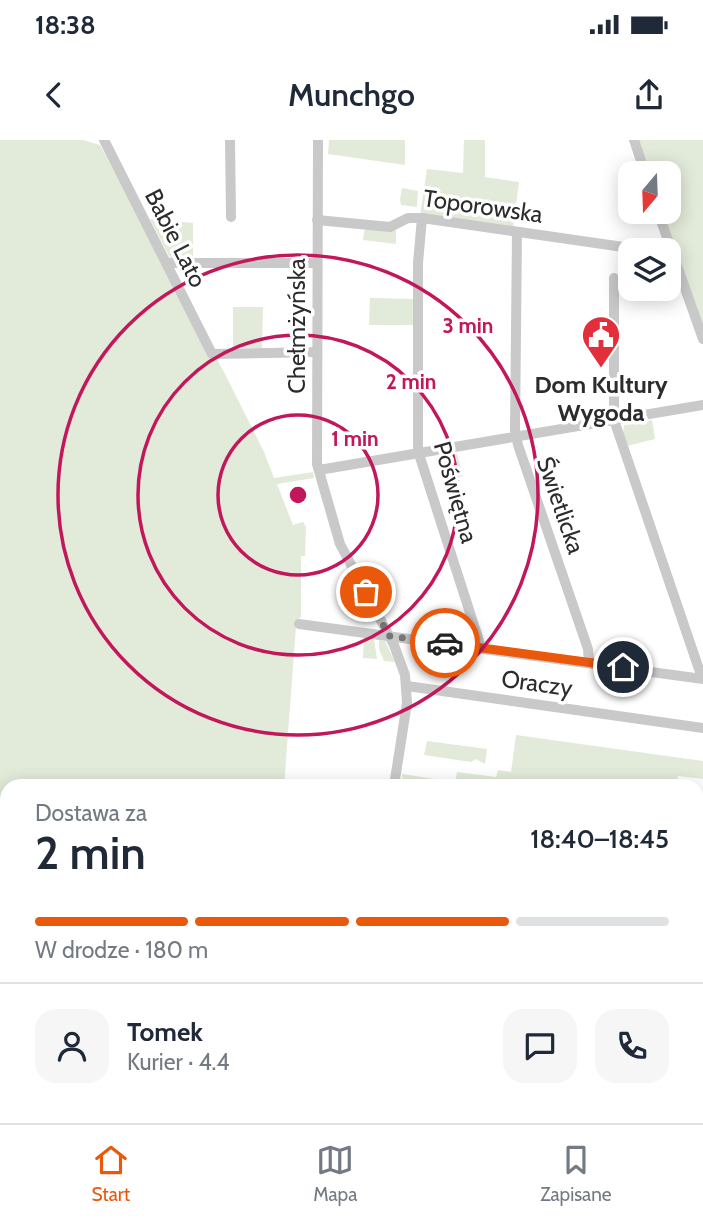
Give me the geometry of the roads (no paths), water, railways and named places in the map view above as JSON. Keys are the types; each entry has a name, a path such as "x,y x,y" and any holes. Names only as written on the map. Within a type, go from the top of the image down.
{"street":[{"name":"Babie Lato","path":"104,140 212,354 317,352"},
{"path":"230,140 231,217"},
{"name":"Chełmżyńska","path":"318,140 318,470 340,544 401,660 407,687 407,703 395,779"},
{"path":"634,140 641,161"},
{"name":"Toporowska","path":"317,220 390,227 408,218 422,218 618,246"},
{"name":"Poświętna","path":"422,218 418,263 418,454 481,647"},
{"name":"Świetlicka","path":"517,232 517,437 589,653 589,662"},
{"path":"167,263 317,263"},
{"path":"299,624 703,678 614,420 614,278"},
{"path":"681,281 703,339"},
{"path":"318,470 703,405"},
{"name":"Oraczy","path":"407,687 703,728"}],"place":[{"name":"Dom Kultury Wygoda","path":"601,369"}]}
